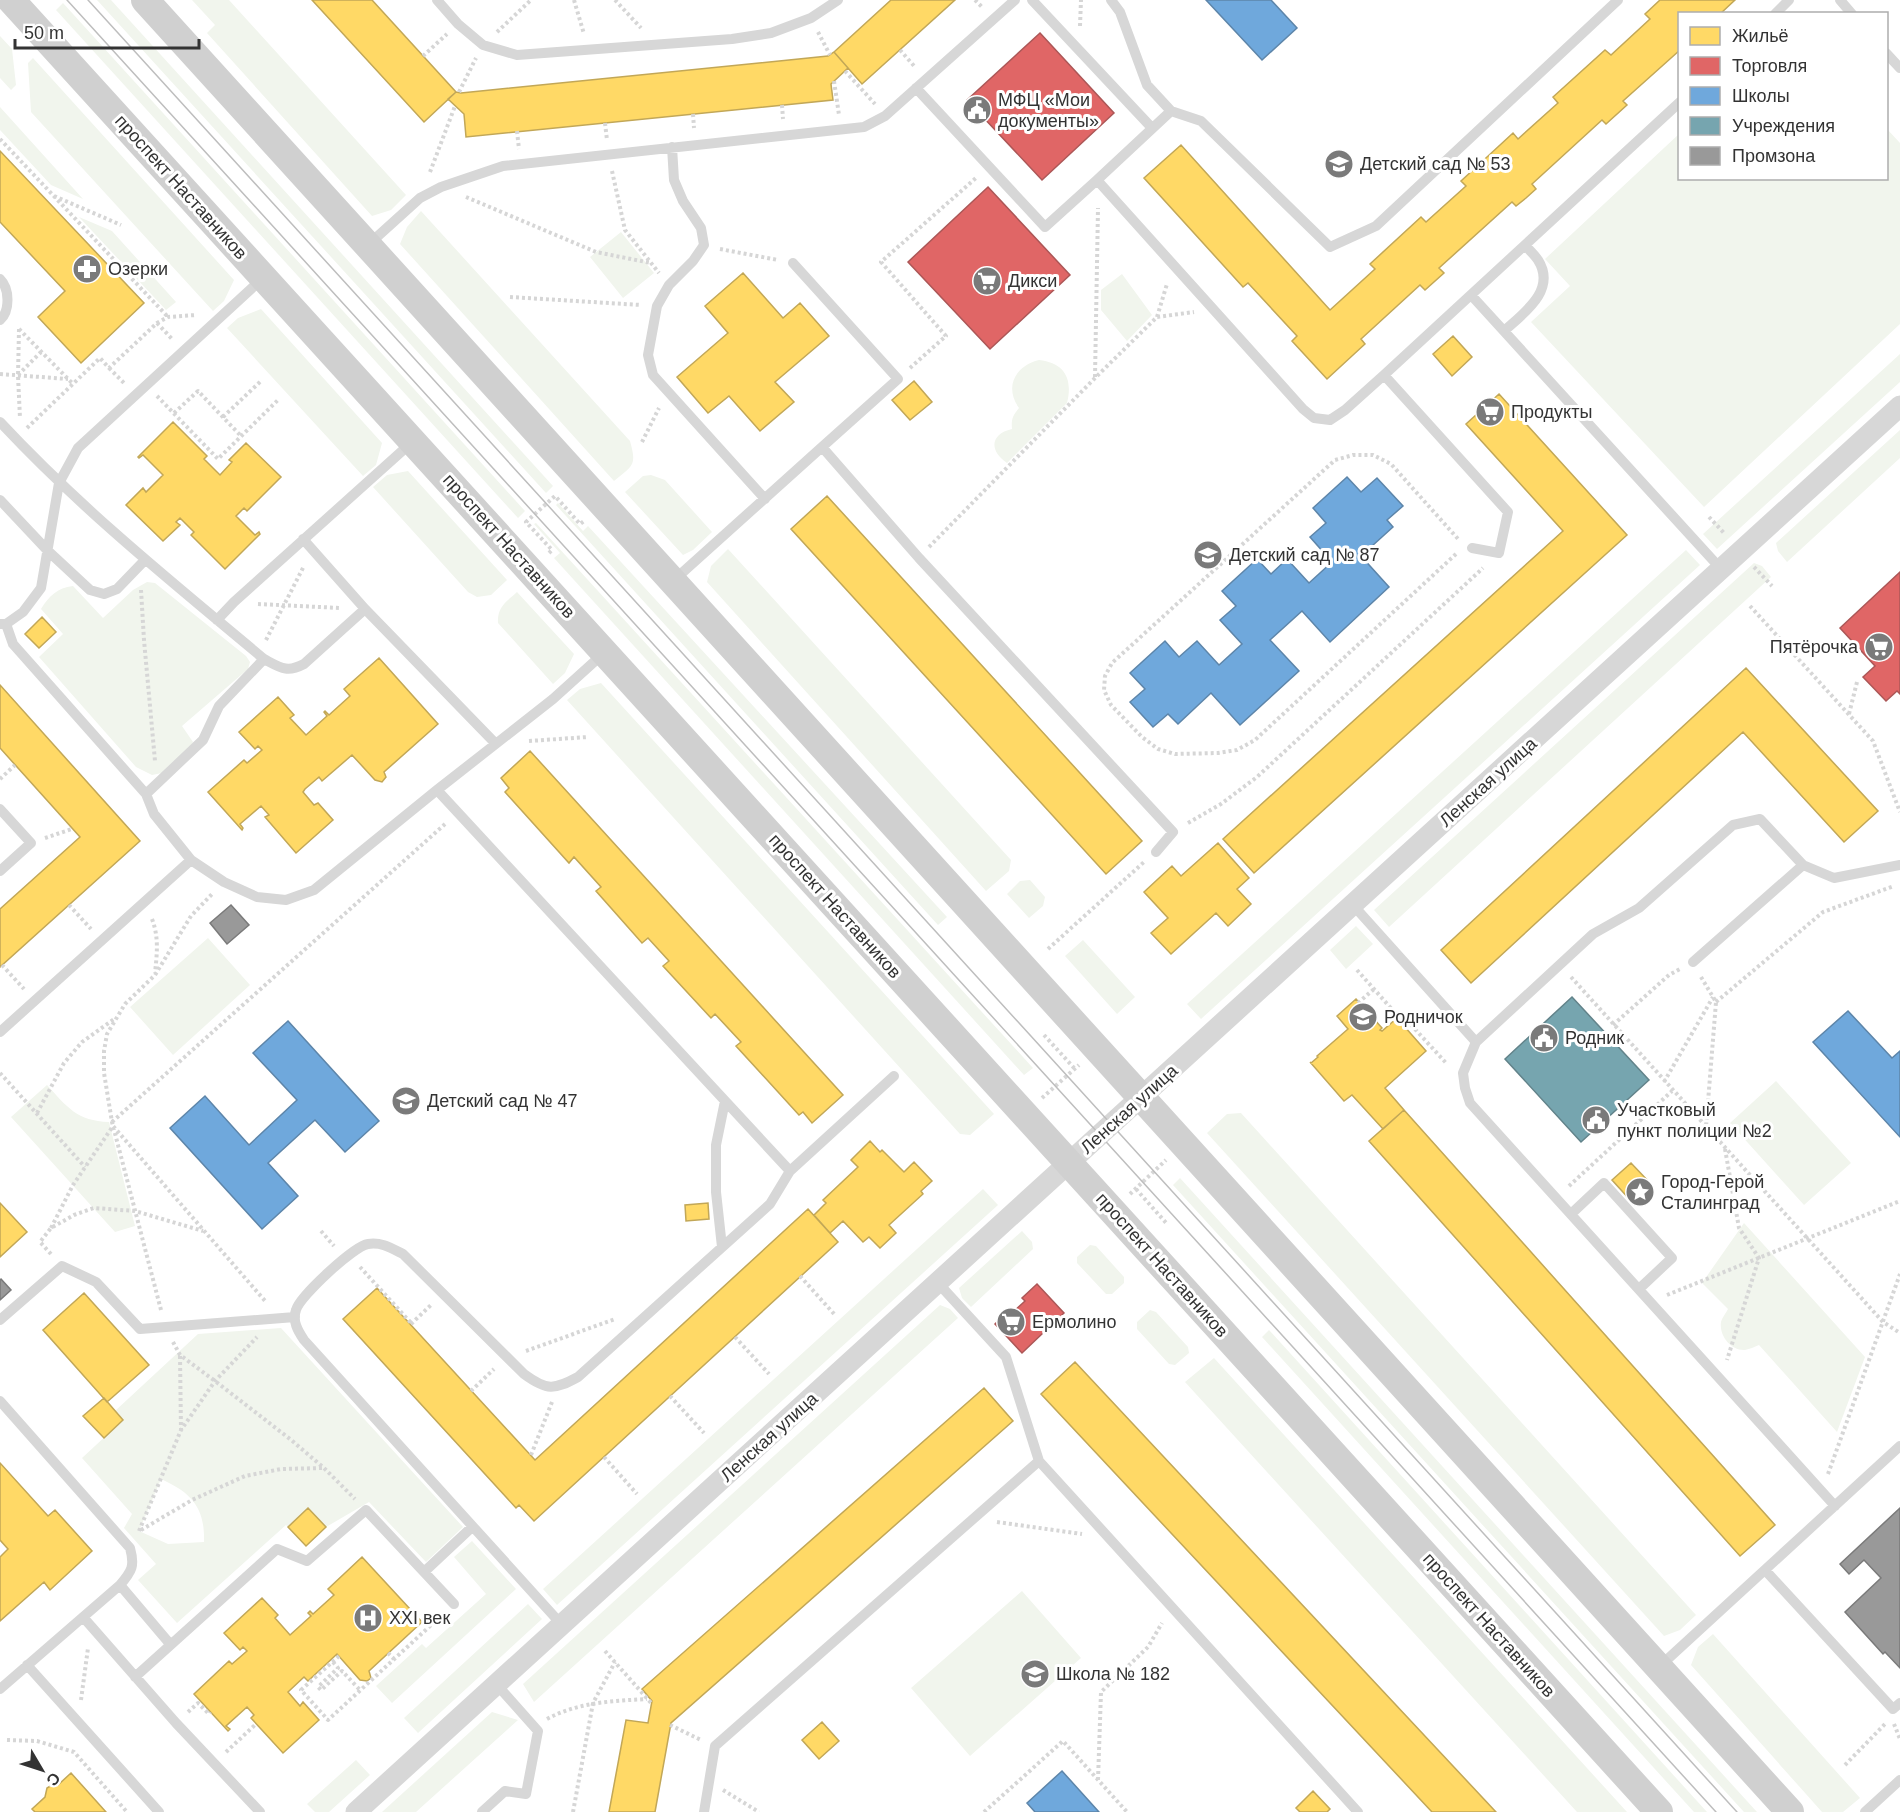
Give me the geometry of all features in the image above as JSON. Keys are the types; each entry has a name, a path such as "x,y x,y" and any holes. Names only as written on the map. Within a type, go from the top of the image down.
{"main road":[{"name":"проспект Наставников","path":"11,0 1659,1812"},
{"path":"145,0 1790,1812"}],"street":[{"name":"Ленская улица","path":"356,1812 1900,406"}],"lane":[{"path":"437,0 458,24 483,45 517,55 732,39 771,33 811,18 838,0"},
{"path":"368,245 420,198 441,187 503,166 864,127 885,116 1015,0"},
{"path":"1032,0 1152,128"},
{"path":"1111,0 1120,12 1147,85 1171,111 1201,121 1330,247 1376,226 1618,0"},
{"path":"1776,12 1789,0"},
{"path":"1840,0 1850,12"},
{"path":"1888,54 1900,68"},
{"path":"916,88 1046,227 1171,111"},
{"path":"1097,180 1303,409 1314,418 1330,420 1345,410 1384,375 1678,104"},
{"path":"672,147 674,180 683,201 701,228 704,245 693,261 669,285 657,306 648,355 653,375 765,499"},
{"path":"1504,331 1535,303 1543,288 1543,273 1538,260 1525,245"},
{"path":"673,581 898,379 793,263"},
{"path":"264,277 78,448 59,483 41,588 23,612 3,624 14,644 146,794 153,814 191,860 224,882 257,897 286,900 314,890 495,743 553,699 605,652"},
{"path":"0,279 8,298 3,318"},
{"path":"1471,295 1721,569"},
{"path":"1384,375 1508,512 1499,554 1468,547"},
{"path":"0,422 59,483 144,561 264,659 281,668 292,670 304,664 365,609"},
{"path":"217,620 234,602 413,441"},
{"path":"822,447 919,558 1173,832 1156,852"},
{"path":"0,500 48,551 90,590 104,594 117,589 144,561"},
{"path":"303,539 365,609 495,743"},
{"path":"146,794 203,740 219,706 264,659"},
{"path":"437,790 790,1171"},
{"path":"0,809 31,843 0,871"},
{"path":"1834,1506 1470,1103 1464,1088 1463,1073 1476,1042 1593,934 1639,908 1733,825 1760,819 1803,865 1834,878 1900,865"},
{"path":"0,1032 191,860"},
{"path":"1692,962 1803,865"},
{"path":"1353,905 1476,1042"},
{"path":"562,1626 304,1341 296,1327 295,1317 302,1299 349,1255 365,1244 383,1244 403,1254 524,1374 538,1385 558,1388 578,1377 770,1204 790,1171 894,1076"},
{"path":"722,1247 716,1192 716,1145 725,1101"},
{"path":"1570,1214 1604,1183 1672,1258 1639,1289"},
{"path":"0,1320 62,1266 96,1282 140,1329 295,1317"},
{"path":"938,1283 1006,1357 1040,1461 1356,1810"},
{"path":"0,1401 130,1548 134,1560 130,1573 120,1585 0,1689"},
{"path":"1659,1667 1900,1446"},
{"path":"704,1812 715,1746 1040,1461"},
{"path":"135,1677 277,1549 307,1561 366,1510 454,1604"},
{"path":"424,1572 472,1527"},
{"path":"1765,1570 1893,1709 1900,1703"},
{"path":"120,1585 170,1644"},
{"path":"82,1617 213,1764 260,1812"},
{"path":"27,1665 159,1812"},
{"path":"482,1812 505,1791 526,1794 538,1731 497,1685"},
{"path":"1865,1812 1900,1780"}],"path":[{"path":"459,92 483,45 531,0"},
{"path":"574,0 589,50"},
{"path":"615,0 655,44"},
{"path":"811,18 830,55"},
{"path":"423,56 458,24"},
{"path":"845,71 885,116"},
{"path":"834,81 841,130"},
{"path":"420,198 455,105"},
{"path":"0,139 168,317"},
{"path":"608,153 625,231 669,285"},
{"path":"898,379 946,336 881,262 989,166"},
{"path":"1095,378 1099,222 1097,180"},
{"path":"441,187 596,252 651,263"},
{"path":"51,195 121,225"},
{"path":"704,245 793,263"},
{"path":"919,558 1157,317 1173,265"},
{"path":"510,297 657,306"},
{"path":"1157,317 1213,309"},
{"path":"15,439 100,358 109,368 157,322 168,317 202,314"},
{"path":"3,318 19,329 73,384"},
{"path":"19,329 18,376 21,424"},
{"path":"18,376 41,352"},
{"path":"0,374 68,379"},
{"path":"223,417 262,380"},
{"path":"642,442 660,406 664,387"},
{"path":"241,436 198,392 174,413 218,459 279,399"},
{"path":"1353,455 1373,455 1391,464 1468,547 1255,740 1237,750 1175,754 1158,749 1142,737 1111,705 1104,690 1105,676 1112,663 1335,460 1353,455"},
{"path":"548,555 552,550 526,522 555,496 580,524 587,519"},
{"path":"264,659 264,644 313,550"},
{"path":"1173,832 1221,804 1257,777 1499,554"},
{"path":"134,571 141,586 157,783"},
{"path":"234,602 365,609"},
{"path":"1750,606 1873,741 1900,812"},
{"path":"1849,715 1857,682"},
{"path":"495,743 588,737"},
{"path":"0,778 15,765"},
{"path":"62,1266 40,1242 112,1124 457,813"},
{"path":"31,843 72,829"},
{"path":"1048,949 1156,852"},
{"path":"224,882 191,916 155,975 125,1004 115,1019 104,1051 104,1073 112,1124 166,1328 180,1355 290,1439 324,1468 366,1510"},
{"path":"1664,1082 1714,999 1822,912 1900,884"},
{"path":"146,901 156,929 155,975"},
{"path":"69,905 102,940"},
{"path":"1613,1025 1669,975 1692,962 1714,999 1706,1128"},
{"path":"2,965 35,1000"},
{"path":"1560,965 1883,1322 1900,1333"},
{"path":"1357,970 1397,1015 1403,1016 1450,1067 1463,1073"},
{"path":"1358,1003 1374,989"},
{"path":"36,1113 64,1063 82,1042 115,1019"},
{"path":"1044,1035 1075,1069"},
{"path":"1041,1099 1082,1062"},
{"path":"0,1073 86,1167"},
{"path":"1556,1198 1672,1091"},
{"path":"112,1124 279,1318 245,1348 215,1381 181,1430 130,1548"},
{"path":"1725,1149 1739,1228 1759,1258"},
{"path":"1128,1195 1168,1158"},
{"path":"1136,1188 1167,1224"},
{"path":"1650,1301 1900,1201"},
{"path":"51,1227 94,1208 135,1211 204,1231"},
{"path":"349,1255 411,1324 443,1294"},
{"path":"1721,1380 1759,1258"},
{"path":"1821,1491 1900,1274"},
{"path":"800,1276 835,1315"},
{"path":"471,1391 506,1357 619,1317"},
{"path":"735,1337 769,1374"},
{"path":"180,1355 181,1430"},
{"path":"531,1455 558,1388"},
{"path":"670,1396 704,1433"},
{"path":"604,1457 637,1494"},
{"path":"139,1531 192,1500 244,1476 281,1469 324,1468"},
{"path":"974,1519 1109,1538"},
{"path":"339,1656 301,1690 328,1720 454,1604"},
{"path":"1098,1780 1101,1692 1148,1647 1172,1607"},
{"path":"74,1752 91,1626"},
{"path":"605,1651 652,1704"},
{"path":"388,1653 394,1659"},
{"path":"333,1662 338,1668 318,1687 321,1690 342,1671 360,1690"},
{"path":"573,1812 593,1703 615,1662"},
{"path":"545,1720 559,1712 593,1703 647,1699"},
{"path":"198,1703 209,1714 210,1712"},
{"path":"1845,1765 1891,1718 1900,1739"},
{"path":"213,1764 256,1724"},
{"path":"670,1725 715,1746"},
{"path":"7,1740 37,1741 74,1752 127,1812"},
{"path":"984,1812 1063,1741 1127,1812"},
{"path":"708,1784 728,1792 759,1812"}],"shaded area":[{"path":"97,0 111,0 553,486 546,493"},
{"path":"192,0 229,0 406,195 391,210 372,216 207,33 215,25"},
{"path":"63,3 525,511 518,518 56,10"},
{"path":"0,36 12,49 16,85 11,90 0,78"},
{"path":"33,58 234,280 224,301 213,311 31,112 28,63"},
{"path":"0,107 83,199 51,185 0,130"},
{"path":"1888,130 1900,143 1900,324 1704,507 1531,322 1570,286 1545,259 1678,135 1678,180 1888,180"},
{"path":"421,211 630,441 632,464 614,481 400,244 407,227"},
{"path":"79,217 112,231 176,302 166,310"},
{"path":"621,232 654,273 623,298 590,257"},
{"path":"1122,274 1152,315 1127,341 1101,310 1101,290"},
{"path":"261,309 382,443 376,465 363,476 227,328 238,318"},
{"path":"1900,354 1900,382 1717,549 1703,534"},
{"path":"1039,360 1055,365 1065,374 1069,387 1067,403 1007,463 997,453 995,443 999,435 1012,429 1013,417 1019,408 1012,392 1014,378 1024,367"},
{"path":"1900,430 1900,458 1787,562 1778,551 1776,543"},
{"path":"408,471 507,580 491,595 477,597 468,592 373,487 387,475"},
{"path":"651,475 665,480 712,532 693,550 683,555 625,492 643,476"},
{"path":"558,503 583,531 588,526 947,917 938,925 556,505"},
{"path":"536,523 1033,1068 1024,1075 554,558 560,553 534,524"},
{"path":"728,549 1011,860 1009,871 986,891 707,582 711,566"},
{"path":"1686,550 1700,565 1201,1019 1187,1004"},
{"path":"1754,563 1762,566 1771,577 1389,927 1374,910"},
{"path":"147,582 155,583 246,656 250,662 248,669 182,726 193,742 191,746 162,773 152,775 136,767 39,657 63,634 41,609 54,593 73,586 103,618 133,590"},
{"path":"517,592 574,654 565,673 553,684 498,623 501,609"},
{"path":"601,683 994,1114 970,1135 960,1134 567,700 580,689"},
{"path":"1030,880 1045,897 1043,906 1029,918 1007,894 1020,881"},
{"path":"1356,926 1373,944 1346,969 1330,950"},
{"path":"208,938 250,985 173,1055 130,1007"},
{"path":"1083,940 1135,997 1117,1014 1065,956"},
{"path":"1776,1081 1851,1163 1804,1205 1730,1123"},
{"path":"47,1085 67,1106 81,1116 109,1122 135,1226 115,1232 11,1117"},
{"path":"1241,1113 1696,1615 1680,1630 1664,1636 1207,1133 1227,1114"},
{"path":"1180,1178 1757,1812 1744,1812 1173,1185"},
{"path":"983,1189 998,1205 557,1605 543,1589"},
{"path":"1744,1223 1865,1357 1837,1432 1759,1345 1740,1350 1727,1342 1724,1337 1721,1322 1728,1309 1702,1283"},
{"path":"1022,1231 1032,1242 1033,1249 971,1307 962,1298 959,1288"},
{"path":"1090,1245 1096,1246 1124,1277 1124,1283 1112,1294 1106,1294 1077,1263 1077,1257"},
{"path":"940,1305 950,1309 958,1318 534,1702 523,1684"},
{"path":"1150,1310 1156,1312 1188,1347 1189,1353 1175,1365 1169,1364 1137,1329 1137,1322"},
{"path":"281,1328 463,1527 426,1562 369,1502 326,1527 308,1508 177,1623 138,1580 156,1564 124,1528 132,1514 82,1458 123,1420 115,1411 198,1334","holes":["161,1479 188,1496 199,1511 204,1530 204,1542 168,1544 139,1531"]},
{"path":"1269,1330 1707,1812 1694,1812 1262,1337"},
{"path":"1214,1358 1627,1812 1577,1812 1185,1382"},
{"path":"472,1541 516,1589 392,1703 376,1686 422,1644 426,1648 486,1594 454,1557"},
{"path":"1022,1591 1081,1658 970,1756 911,1688"},
{"path":"528,1604 542,1619 418,1733 404,1718"},
{"path":"1713,1634 1860,1798 1843,1812 1822,1812 1691,1665 1698,1647"},
{"path":"492,1712 518,1720 416,1812 382,1812"},
{"path":"356,1760 370,1775 329,1812 315,1812 307,1804"}],"building: Жильё":[{"path":"312,0 372,0 456,92 424,122"},
{"path":"891,0 955,0 862,84 834,52"},
{"path":"1660,0 1735,0 1722,12 1678,12 1678,52 1623,101 1627,105 1606,124 1602,120 1532,184 1536,189 1516,206 1512,202 1439,268 1444,273 1425,290 1420,285 1361,339 1365,344 1327,379 1292,341 1297,336 1248,283 1243,287 1144,178 1181,145 1330,310 1375,269 1370,264 1421,217 1426,222 1466,186 1461,181 1513,133 1518,139 1558,103 1553,97 1605,50 1611,55 1650,19 1645,14"},
{"path":"834,52 848,68 831,84 833,100 466,137 464,114 448,99 456,92 828,56"},
{"path":"0,151 144,303 81,363 38,317 65,291 0,222"},
{"path":"743,273 783,318 800,303 829,336 775,382 794,402 760,431 729,396 708,413 677,377 728,333 705,306"},
{"path":"1453,336 1472,357 1452,376 1433,354"},
{"path":"914,381 932,402 910,420 892,400"},
{"path":"1499,394 1627,535 1254,873 1223,839 1563,531 1466,424"},
{"path":"173,422 207,456 204,459 220,475 232,462 229,460 246,443 281,477 247,511 244,508 236,516 255,535 259,532 260,534 225,569 191,535 194,532 180,518 176,522 180,525 163,541 126,505 143,488 146,492 163,475 143,455 138,457"},
{"path":"827,496 1142,841 1106,874 791,529"},
{"path":"42,617 56,632 39,648 25,634"},
{"path":"379,658 438,724 384,772 386,777 382,782 375,780 352,755 322,781 319,777 305,789 303,792 314,805 318,803 333,820 296,853 265,817 269,815 261,806 240,824 242,830 208,792 244,760 247,763 262,750 258,746 255,749 239,732 278,697 294,715 290,718 306,735 327,716 325,711 329,715 350,696 344,689"},
{"path":"1746,668 1878,811 1844,842 1743,732 1471,983 1441,950"},
{"path":"0,685 140,841 0,967 0,909 80,837 0,748"},
{"path":"530,751 843,1095 812,1123 803,1112 799,1115 736,1046 741,1042 715,1014 711,1018 663,966 669,961 648,938 642,943 596,891 601,887 574,857 569,863 505,792 509,788 501,778"},
{"path":"1218,843 1249,878 1237,889 1251,904 1228,926 1216,913 1171,954 1151,933 1168,918 1144,892 1172,866 1181,876"},
{"path":"1356,999 1382,1028 1380,1030 1382,1031 1397,1018 1426,1051 1385,1088 1404,1110 1383,1129 1352,1095 1344,1101 1310,1062 1348,1029 1337,1016"},
{"path":"1404,1110 1775,1525 1740,1556 1369,1141"},
{"path":"870,1141 904,1172 914,1162 932,1181 921,1191 923,1194 889,1225 896,1233 880,1248 869,1237 863,1242 843,1221 830,1233 814,1215 826,1203 823,1200 858,1167 851,1160"},
{"path":"1631,1163 1650,1183 1631,1201 1612,1180"},
{"path":"0,1203 27,1232 0,1257"},
{"path":"708,1203 709,1219 686,1221 685,1205"},
{"path":"808,1209 838,1242 534,1521 519,1505 516,1508 343,1319 377,1288 535,1460"},
{"path":"84,1293 149,1365 107,1402 43,1330"},
{"path":"1075,1362 1496,1812 1432,1812 1041,1394"},
{"path":"984,1388 1013,1421 671,1723 655,1812 609,1812 626,1720 648,1723 652,1701 642,1689"},
{"path":"104,1398 123,1420 104,1438 83,1416"},
{"path":"0,1463 48,1516 55,1510 92,1551 50,1590 44,1582 0,1621 0,1557 8,1549 0,1540"},
{"path":"308,1508 326,1527 306,1546 288,1527"},
{"path":"362,1557 422,1622 369,1671 371,1678 367,1681 360,1680 337,1654 308,1681 304,1677 288,1692 300,1706 303,1702 319,1720 283,1753 251,1718 254,1715 247,1707 226,1726 230,1729 228,1731 194,1694 229,1661 232,1664 247,1651 243,1647 240,1650 224,1633 262,1598 278,1615 275,1618 290,1635 311,1616 308,1613 310,1611 313,1614 334,1595 328,1589"},
{"path":"822,1722 839,1741 819,1759 802,1740"},
{"path":"71,1773 106,1812 35,1812 32,1809 45,1797 47,1788 58,1785"},
{"path":"1313,1791 1330,1809 1327,1812 1300,1812 1296,1808"}],"building: Торговля":[{"path":"1040,33 1114,113 1042,180 967,100"},
{"path":"988,187 1070,275 990,349 908,262"},
{"name":"Пятёрочка","path":"1900,572 1900,694 1897,691 1886,701 1863,677 1875,666 1840,628"},
{"path":"1037,1284 1064,1313 1022,1353 995,1324 1010,1309 1013,1312 1025,1301 1022,1298"}],"building: Школы":[{"path":"1206,0 1271,0 1297,28 1262,60"},
{"path":"1347,477 1361,492 1377,478 1403,506 1387,520 1393,527 1361,556 1389,587 1330,642 1302,611 1270,640 1299,671 1240,725 1211,693 1178,724 1168,714 1153,727 1130,702 1145,689 1130,673 1165,641 1179,657 1197,641 1219,665 1242,644 1220,620 1236,606 1222,591 1257,559 1271,574 1287,559 1309,583 1332,562 1310,537 1326,523 1313,508"},
{"path":"1848,1011 1892,1058 1900,1051 1900,1137 1813,1042"},
{"path":"288,1021 379,1121 345,1152 315,1120 268,1163 298,1196 262,1229 170,1128 205,1096 249,1145 297,1100 253,1053"},
{"path":"1062,1771 1099,1812 1035,1812 1027,1803"}],"building: Учреждения":[{"path":"1572,997 1649,1080 1581,1142 1505,1059"}],"building: Промзона":[{"path":"231,905 249,925 227,944 210,923"},
{"path":"0,1280 11,1290 0,1300"},
{"path":"1900,1508 1900,1668 1885,1652 1883,1654 1845,1612 1881,1578 1864,1560 1849,1574 1840,1564"}],"tram line":[{"path":"67,0 1716,1812"},
{"path":"88,0 1737,1812"}],"place":[{"name":"МФЦ «Мои документы»","path":"977,110"},
{"name":"Детский сад № 53","path":"1339,164"},
{"name":"Озерки","path":"87,269"},
{"name":"Дикси","path":"987,281"},
{"name":"Продукты","path":"1490,412"},
{"name":"Детский сад № 87","path":"1208,555"},
{"name":"Пятёрочка","path":"1879,647"},
{"name":"Родничок","path":"1363,1017"},
{"name":"Родник","path":"1544,1038"},
{"name":"Детский сад № 47","path":"406,1101"},
{"name":"Участковый пункт полиции №2","path":"1596,1120"},
{"name":"Город-Герой Сталинград","path":"1640,1192"},
{"name":"Ермолино","path":"1011,1322"},
{"name":"XXI век","path":"368,1618"},
{"name":"Школа № 182","path":"1035,1674"}]}
